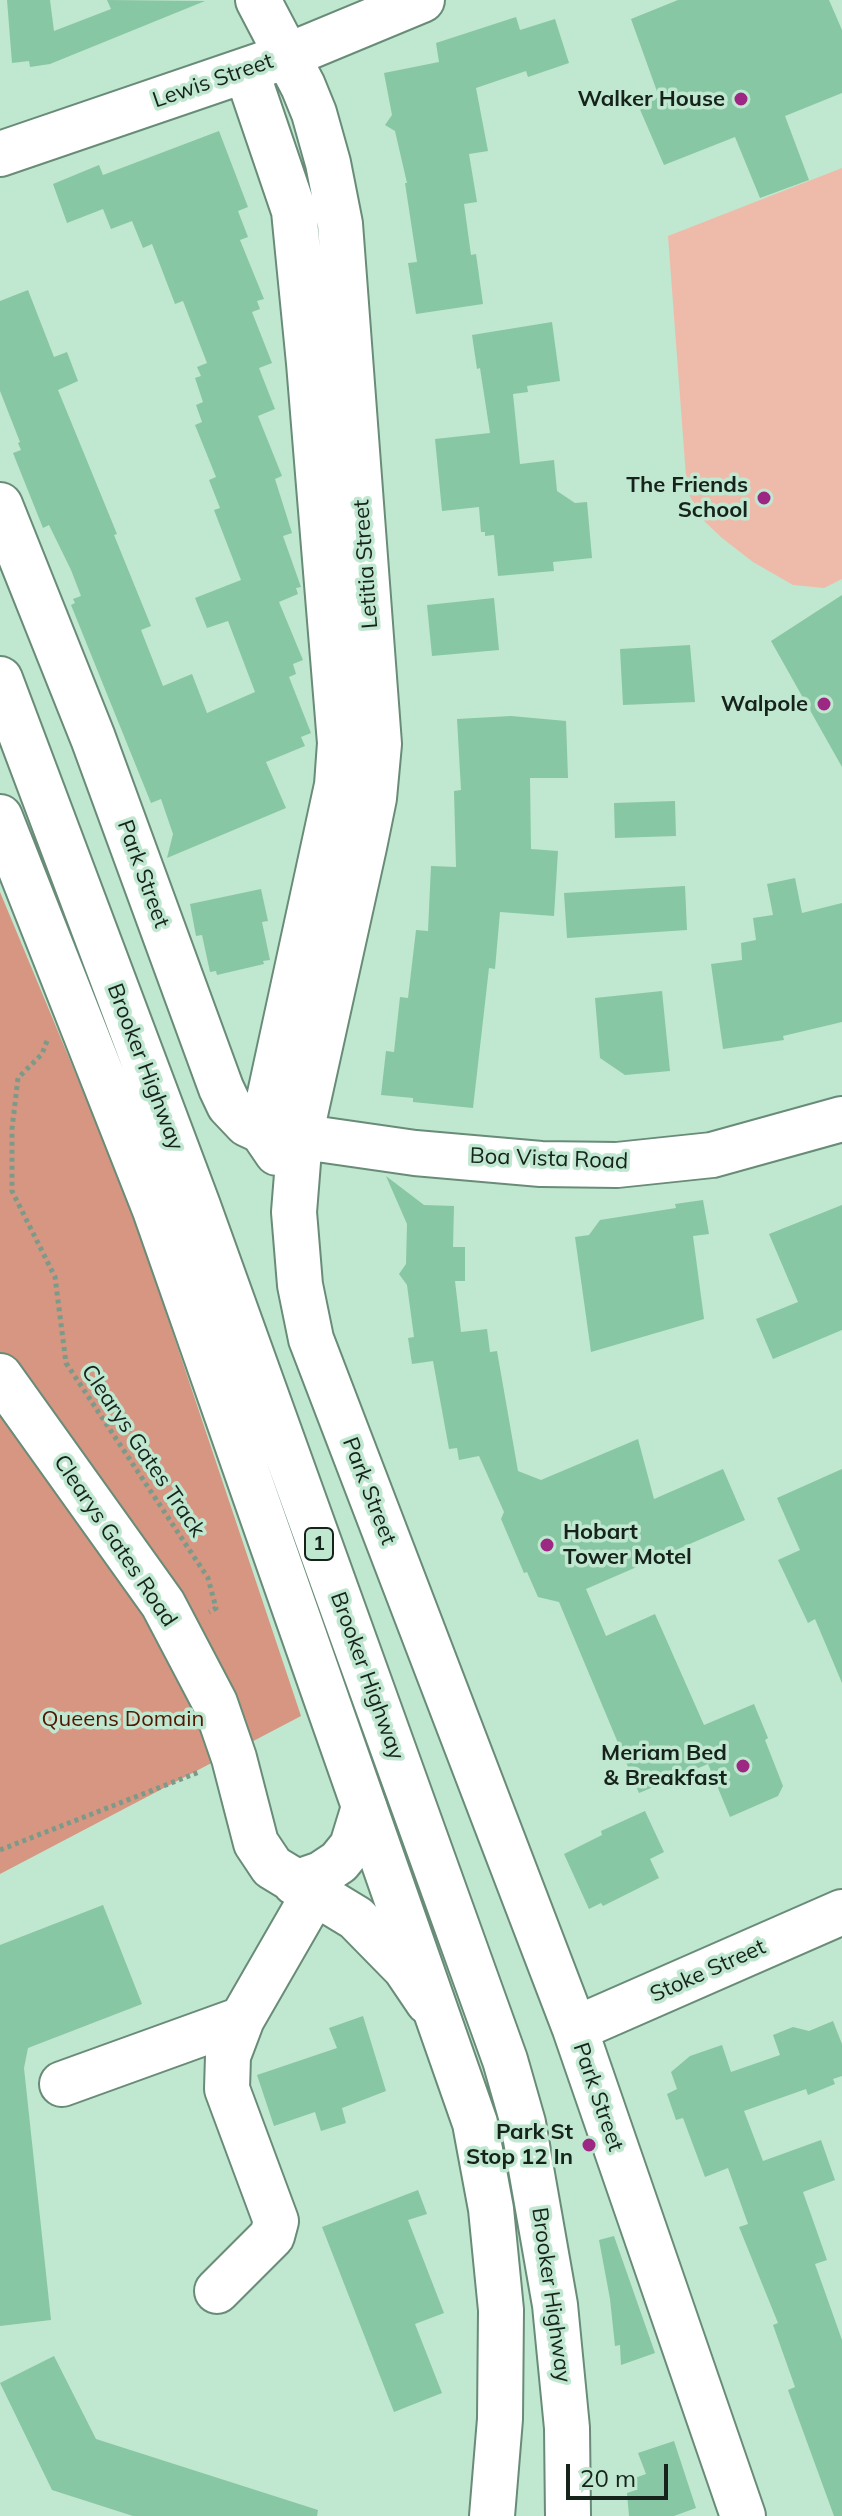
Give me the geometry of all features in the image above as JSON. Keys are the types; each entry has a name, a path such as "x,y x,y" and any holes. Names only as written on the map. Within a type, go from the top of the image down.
{"main road":[{"name":"Letitia Street","path":"258,0 303,86 322,137 340,224 379,744 374,798 364,847 281,1134"},
{"name":"Lewis Street","path":"0,154 287,56 422,0"},
{"name":"Letitia Street","path":"246,70 294,211 311,379 340,743 337,785 281,1134"},
{"name":"Park Street","path":"0,505 93,738 221,1088 236,1115 247,1124 281,1134 296,1182 295,1240 311,1339 575,2029 743,2516"},
{"name":"Brooker Highway","path":"0,679 198,1206 505,2060 523,2123 555,2305 567,2428 568,2516"},
{"name":"Brooker Highway","path":"0,817 155,1210 475,2123 491,2209 501,2310 500,2419 492,2516"},
{"name":"Boa Vista Road","path":"281,1134 415,1153 541,1164 617,1165 712,1155 842,1119"},
{"name":"Clearys Gates Road","path":"0,1376 163,1604 215,1703 234,1758 256,1843 272,1867 356,1918 405,1968 434,2010"},
{"path":"217,2291 272,2236 276,2221 227,2089 228,2056 242,2019 304,1888 339,1862 352,1846 364,1807"},
{"name":"Stoke Street","path":"575,2029 842,1912"},
{"path":"62,2084 242,2019"}],"path":[{"name":"Clearys Gates Track","path":"74,1005 52,1026 42,1054 18,1078 12,1129 12,1191 55,1277 66,1363 208,1578 216,1608 177,1631"},
{"path":"0,1850 234,1758"}],"shaded area":[{"path":"842,168 842,579 824,588 793,585 753,562 700,517 687,490 668,236"}],"green space":[{"name":"Queens Domain","path":"0,892 129,1202 301,1716 0,1874"}],"building":[{"path":"7,0 50,0 54,31 111,9 107,0 205,1 50,64 30,67 29,61 12,63"},
{"name":"Walker House","path":"678,0 829,0 842,30 842,93 785,116 809,180 760,198 735,137 664,165 638,105 659,97 631,19"},
{"path":"516,17 520,30 555,19 569,63 528,77 526,71 476,88 488,151 469,154 477,202 464,204 471,255 476,254 483,304 416,314 408,263 417,262 407,183 395,131 385,125 392,115 384,73 439,62 436,43"},
{"path":"219,131 248,207 238,211 248,237 240,240 264,299 257,301 260,309 252,312 272,363 259,368 275,409 258,416 282,476 275,479 292,533 283,536 301,587 296,588 298,594 279,602 303,660 293,664 296,674 289,677 311,733 301,737 305,746 266,762 286,808 167,858 173,834 161,799 151,803 71,605 75,603 73,599 81,596 71,570 49,525 43,528 13,453 21,450 0,391 0,301 28,290 54,357 67,352 78,381 58,390 151,626 141,630 163,686 192,674 207,713 255,692 228,621 207,628 195,598 241,580 214,510 220,508 209,480 216,477 195,425 202,422 196,405 203,402 195,378 201,376 197,367 207,363 183,301 175,304 152,244 143,248 132,221 111,229 103,209 67,223 53,184 99,165 103,175"},
{"path":"552,322 560,381 527,386 528,392 513,394 520,464 554,460 557,491 575,503 587,502 592,558 553,562 554,571 498,576 494,535 485,536 485,532 481,532 479,507 442,511 435,439 490,433 472,335"},
{"name":"Walpole","path":"842,595 842,767 771,641"},
{"path":"494,598 499,650 432,656 427,605"},
{"path":"690,645 695,702 623,705 620,649"},
{"path":"511,716 566,721 568,778 530,778 531,849 558,851 554,916 500,912 495,969 489,968 473,1108 413,1102 413,1098 381,1095 386,1051 394,1052 400,997 408,998 416,930 428,931 431,866 456,867 454,791 461,790 457,719"},
{"path":"675,801 676,836 615,838 614,803"},
{"path":"795,878 802,913 842,903 842,1022 783,1036 784,1040 723,1049 711,964 742,960 741,943 756,940 753,918 773,915 767,884"},
{"path":"685,886 687,930 567,938 564,893"},
{"path":"261,889 268,921 262,922 270,960 217,975 216,971 210,972 202,935 196,936 190,904"},
{"path":"662,991 670,1071 625,1075 600,1058 595,998"},
{"path":"386,1176 424,1205 454,1206 453,1247 465,1247 465,1281 455,1281 461,1332 487,1329 490,1352 484,1353 497,1351 518,1471 541,1480 638,1439 654,1499 723,1469 745,1520 586,1589 606,1636 655,1614 704,1725 754,1704 783,1786 778,1796 730,1817 708,1764 639,1793 559,1602 538,1597 527,1572 524,1573 501,1519 504,1512 479,1456 459,1460 457,1448 449,1449 433,1361 412,1364 408,1338 414,1337 407,1285 399,1274 406,1264 407,1224"},
{"path":"703,1200 709,1234 693,1236 704,1319 591,1352 575,1237 589,1235 600,1220 676,1208 675,1204"},
{"path":"842,1205 842,1330 773,1359 756,1319 798,1302 769,1234"},
{"path":"842,1469 842,1683 815,1619 808,1623 778,1560 800,1550 777,1498"},
{"path":"645,1811 664,1852 650,1859 659,1878 603,1906 601,1903 589,1909 564,1854 602,1835 601,1831"},
{"path":"103,1905 142,2004 28,2048 24,2068 51,2320 0,2326 0,1945"},
{"path":"363,2016 386,2091 342,2108 346,2123 321,2131 315,2112 274,2126 257,2075 337,2048 329,2028"},
{"path":"833,2021 842,2044 842,2076 833,2079 835,2084 808,2095 806,2089 744,2111 763,2161 821,2140 835,2180 803,2192 827,2260 815,2264 842,2340 842,2516 834,2516 788,2390 795,2387 773,2325 778,2323 739,2227 748,2224 728,2168 705,2177 683,2118 676,2120 667,2094 677,2089 671,2072 690,2056 722,2045 731,2072 780,2055 773,2035 793,2027 809,2031"},
{"path":"418,2190 427,2214 408,2220 444,2313 415,2324 442,2393 394,2412 322,2227"},
{"path":"614,2236 655,2353 621,2365 620,2345 615,2346 599,2240"},
{"path":"54,2356 96,2439 318,2510 317,2516 133,2516 52,2490 0,2383"},
{"path":"674,2441 696,2508 674,2516 629,2516 627,2493 636,2490 632,2479 646,2474 638,2453"}],"place":[{"name":"Walker House","path":"741,99"},
{"name":"The Friends School","path":"764,498"},
{"name":"Walpole","path":"824,704"},
{"name":"Hobart Tower Motel","path":"547,1545"},
{"name":"Meriam Bed & Breakfast","path":"743,1766"},
{"name":"Park St Stop 12 In","path":"589,2145"}]}
